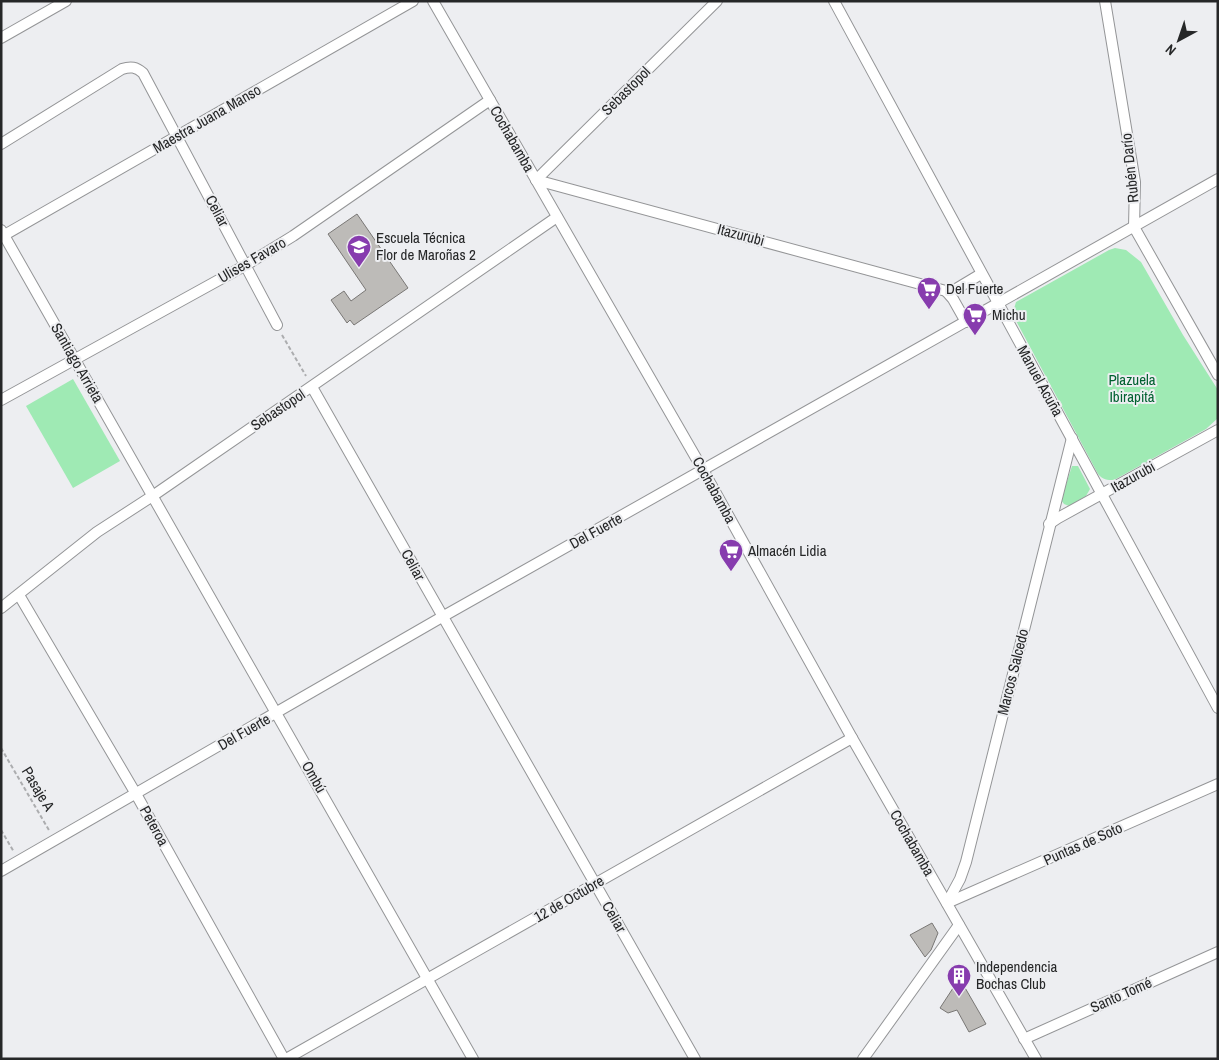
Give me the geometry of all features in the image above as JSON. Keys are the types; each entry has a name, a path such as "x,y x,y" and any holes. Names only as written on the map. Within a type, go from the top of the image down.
{"street":[{"path":"1,38 66,1"},
{"name":"Maestra Juana Manso","path":"2,234 177,137 413,1"},
{"name":"Cochabamba","path":"433,1 703,470 852,738 1036,1059"},
{"name":"Sebastopol","path":"536,180 716,1"},
{"name":"Manuel Acuña","path":"834,1 1218,708"},
{"name":"Rubén Darío","path":"1105,1 1135,182 1134,227"},
{"name":"Celiar","path":"1,144 122,69 127,67 137,68 143,73 277,325"},
{"name":"Ulises Favaro","path":"1,400 74,358 246,265 293,236 490,100"},
{"name":"Del Fuerte","path":"1,871 442,617 1218,178"},
{"name":"Itazurubi","path":"536,180 946,291"},
{"name":"Sebastopol","path":"1,608 97,532 312,387 557,217"},
{"path":"1134,227 1218,375"},
{"name":"Santiago Arrieta","path":"2,234 154,495"},
{"path":"966,322 956,303 946,291 956,289 981,274"},
{"name":"Celiar","path":"312,387 695,1059"},
{"name":"Itazurubi","path":"1049,524 1218,430"},
{"name":"Marcos Salcedo","path":"948,904 966,862 1072,438"},
{"name":"Ombú","path":"154,495 473,1059"},
{"name":"Peteroa","path":"19,595 136,794 285,1059"},
{"name":"12 de Octubre","path":"285,1059 852,738"},
{"name":"Puntas de Soto","path":"948,904 1218,784"},
{"path":"863,1059 959,925"},
{"name":"Santo Tomé","path":"1024,1039 1218,952"}],"path":[{"path":"277,325 312,387"},
{"name":"Pasaje A","path":"1,748 55,840"},
{"path":"1,830 19,861"}],"green space":[{"name":"Plazuela Ibirapitá","path":"1115,248 1126,250 1141,262 1183,335 1218,390 1218,418 1206,429 1114,480 1107,480 1098,474 1013,312 1016,302"},
{"path":"73,379 120,461 73,488 26,406"},
{"path":"1072,466 1078,466 1090,489 1086,496 1069,506 1061,500"}],"building":[{"path":"357,214 408,288 354,325 350,320 347,323 331,300 344,291 351,301 366,290 328,234"},
{"path":"932,923 938,933 931,950 925,957 910,935"},
{"name":"Independencia Bochas Club","path":"957,982 964,986 986,1024 969,1032 957,1010 948,1013 940,1008"}],"place":[{"name":"Escuela Técnica Flor de Maroñas 2","path":"359,268"},
{"name":"Del Fuerte","path":"929,310"},
{"name":"Michu","path":"975,336"},
{"name":"Almacén Lidia","path":"731,572"},
{"name":"Independencia Bochas Club","path":"959,997"}]}
